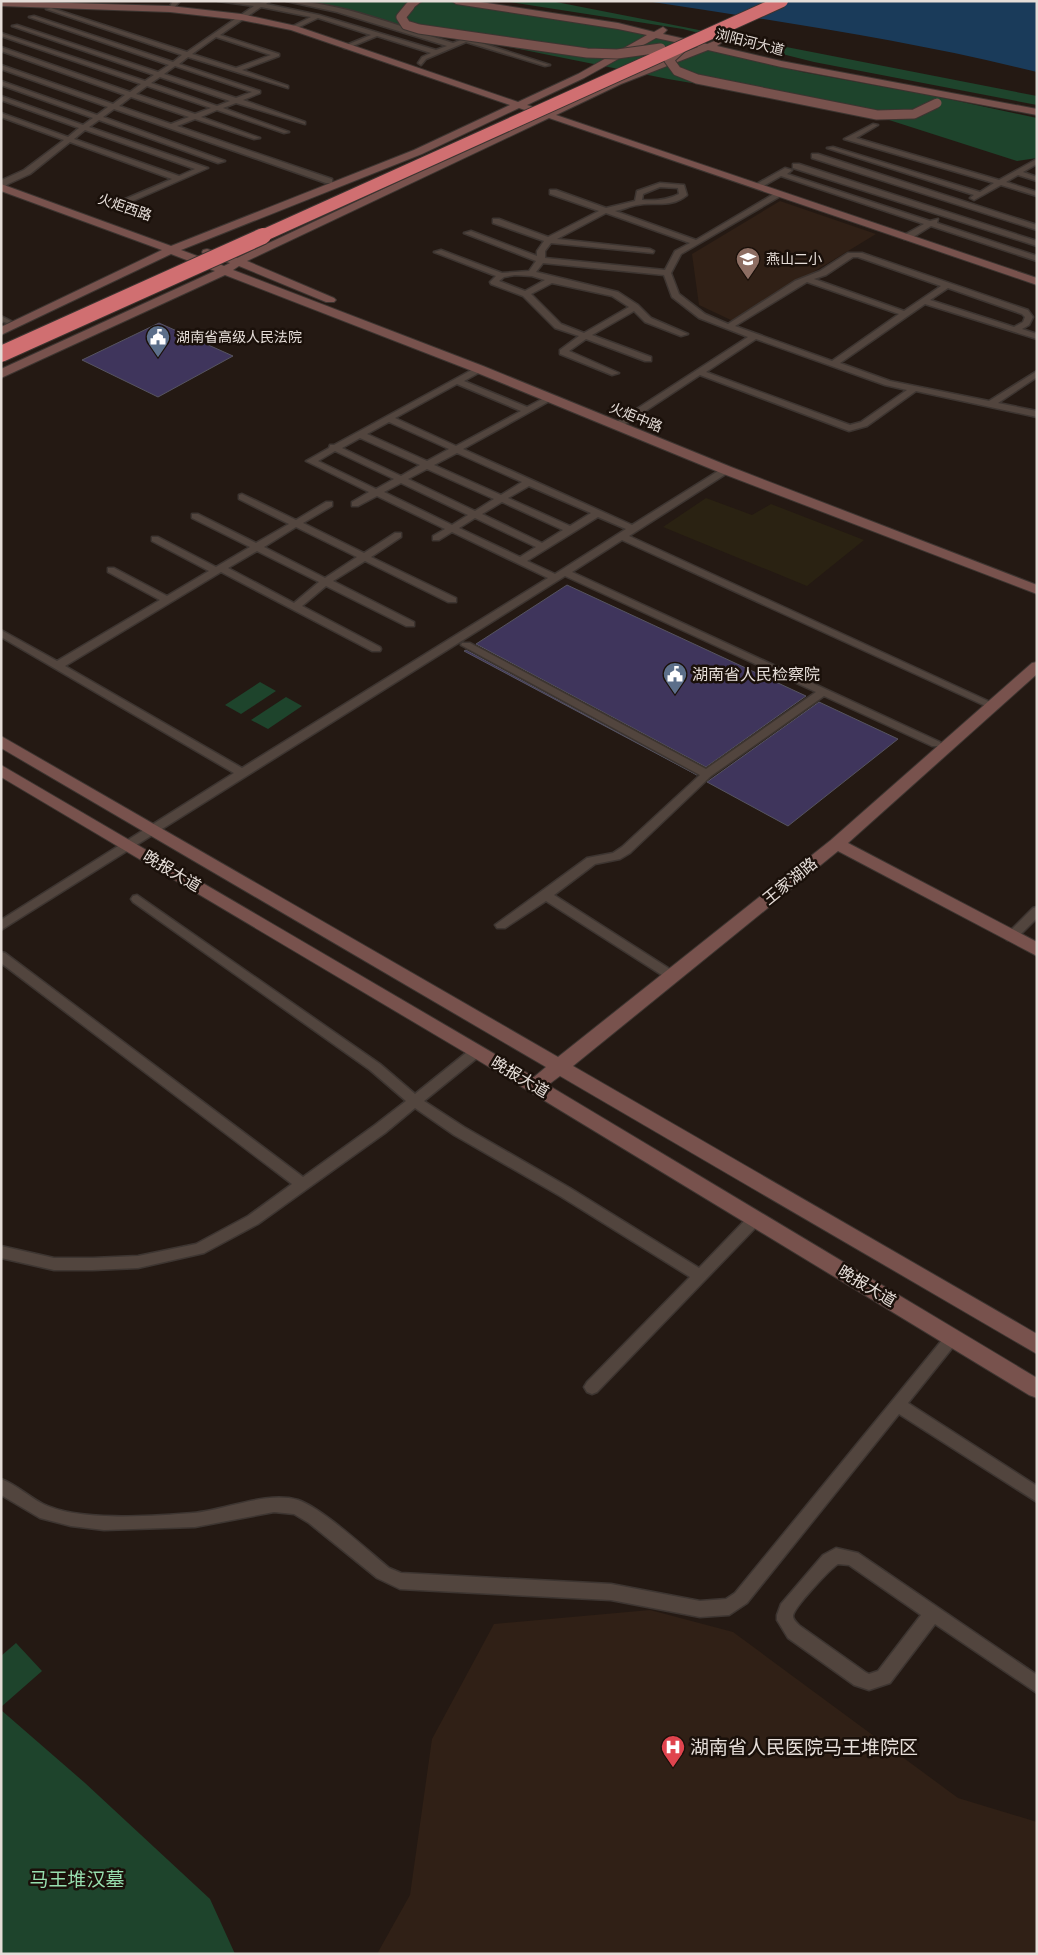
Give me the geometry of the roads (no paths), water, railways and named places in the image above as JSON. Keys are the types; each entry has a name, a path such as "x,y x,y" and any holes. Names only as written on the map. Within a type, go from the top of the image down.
{"highway":[{"path":"1,345 762,1"},
{"path":"1,354 782,1"},
{"path":"1,339 162,267 206,252"},
{"path":"1,362 199,273 223,255"}],"main road":[{"name":"浏阳河大道","path":"456,1 659,32"},
{"name":"浏阳河大道","path":"488,1 659,32 713,44 781,64 1037,108"},
{"path":"1,3 53,7 78,4 170,9 241,17 293,28 1037,282"},
{"path":"414,4 401,17 406,25 419,29 587,53 617,54 661,48"},
{"path":"1,332 171,250 418,152 581,76 659,32"},
{"path":"1,374 224,272 239,262 548,114 618,82 713,44"},
{"path":"684,46 668,60 677,71 697,79 890,116 914,114 937,103 949,93"},
{"name":"浏阳河大道","path":"949,93 1037,112"},
{"name":"火炬西路","path":"2,185 239,262 621,423"},
{"name":"火炬西路","path":"2,185 224,272"},
{"name":"火炬中路","path":"224,272 551,398 621,423 726,470 1037,590"},
{"path":"621,423 962,548 1037,579"},
{"name":"王家湖路","path":"535,1086 836,844 1037,666"},
{"name":"晚报大道","path":"1,741 1037,1345"},
{"name":"晚报大道","path":"1,770 477,1051 1037,1389"},
{"path":"836,844 1037,950"}],"street":[{"path":"170,9 177,1"},
{"path":"221,1 263,3 317,16 435,52"},
{"path":"290,1 338,10 452,44"},
{"path":"2,185 27,172 98,117 263,3"},
{"path":"2,35 32,16 53,7 114,30 286,87"},
{"path":"32,16 258,92 171,126"},
{"path":"293,28 317,16"},
{"path":"15,26 304,123"},
{"path":"346,46 395,27"},
{"path":"1,105 5,99 24,91 114,30"},
{"path":"2,35 286,132"},
{"path":"215,35 277,55 216,78"},
{"path":"421,63 424,58 435,52 466,40 547,65"},
{"path":"1,49 114,106 329,182"},
{"path":"1,67 48,74 132,94 256,138"},
{"path":"1,83 222,161"},
{"path":"5,99 201,169"},
{"path":"1,115 179,179"},
{"path":"757,186 875,125"},
{"path":"123,158 185,131"},
{"path":"850,138 1037,194"},
{"path":"831,148 980,194"},
{"path":"126,202 243,152"},
{"path":"815,156 1037,228"},
{"path":"833,202 913,157"},
{"path":"907,237 1035,164"},
{"path":"796,166 1037,244"},
{"path":"1017,173 1037,179"},
{"path":"781,174 1037,259"},
{"path":"532,272 541,260 541,251 549,240 604,211 638,202 656,203 673,200 683,195 681,187 666,183 652,185 640,193 638,202"},
{"path":"553,192 695,242"},
{"path":"780,194 678,253 667,273 674,295 702,316 888,383 1037,414"},
{"path":"496,221 549,240 650,251"},
{"path":"468,233 541,260 667,273"},
{"path":"1003,257 1037,235"},
{"path":"438,252 501,275 516,272 532,272 552,280 615,294 634,307 648,320 684,334"},
{"path":"729,327 806,279 823,273 851,255 859,255 1025,312 1029,317 1026,323 1015,330"},
{"path":"501,275 494,282 526,294 558,326 648,359"},
{"path":"806,279 906,314"},
{"path":"526,294 552,280"},
{"path":"833,364 947,285"},
{"path":"924,301 1037,337"},
{"path":"615,372 563,352 583,336 634,307"},
{"path":"621,423 754,336"},
{"path":"478,369 311,460 520,561 560,575 936,744"},
{"path":"699,372 849,428 864,424 914,389"},
{"path":"991,404 1037,373"},
{"path":"457,381 526,410"},
{"path":"355,504 551,398"},
{"path":"387,418 634,529"},
{"path":"359,434 570,530"},
{"path":"333,447 543,547"},
{"path":"1,926 152,829 726,470"},
{"path":"436,538 529,482"},
{"path":"242,497 452,600"},
{"path":"57,666 329,504"},
{"path":"520,561 598,513"},
{"path":"195,516 410,624"},
{"path":"295,607 325,582 398,535"},
{"path":"622,536 994,706"},
{"path":"155,539 295,607 376,649"},
{"path":"111,570 167,600"},
{"path":"1,633 239,771"},
{"path":"466,645 708,774"},
{"path":"501,925 546,896 591,861 616,856 626,850 729,757 823,692"},
{"path":"546,896 672,976"},
{"path":"137,899 375,1066 415,1101 458,1132 565,1192 700,1276"},
{"path":"1011,937 1037,911"},
{"path":"1,956 302,1185"},
{"path":"1,1252 54,1264 93,1264 138,1262 199,1249 253,1220 380,1129 477,1051"},
{"path":"592,1387 755,1219"},
{"path":"1,1486 40,1511 71,1519 104,1523 195,1520 274,1505 296,1507 315,1518 383,1573 400,1581 612,1592 700,1609 729,1607 741,1598 952,1338"},
{"path":"898,1405 1037,1495"},
{"path":"933,1613 884,1677 877,1681 869,1682 860,1679 794,1632 786,1622 785,1615 790,1605 829,1560 836,1556 844,1555 852,1558 933,1613 1037,1685"}],"water":[{"path":"646,1 1037,1 1037,72 891,41"}],"place":[{"name":"燕山二小","path":"748,280"},
{"name":"湖南省高级人民法院","path":"158,358"},
{"name":"湖南省人民检察院","path":"675,695"},
{"name":"湖南省人民医院马王堆院区","path":"673,1768"}],"park label":[{"name":"马王堆汉墓","path":"77,1879"}]}
